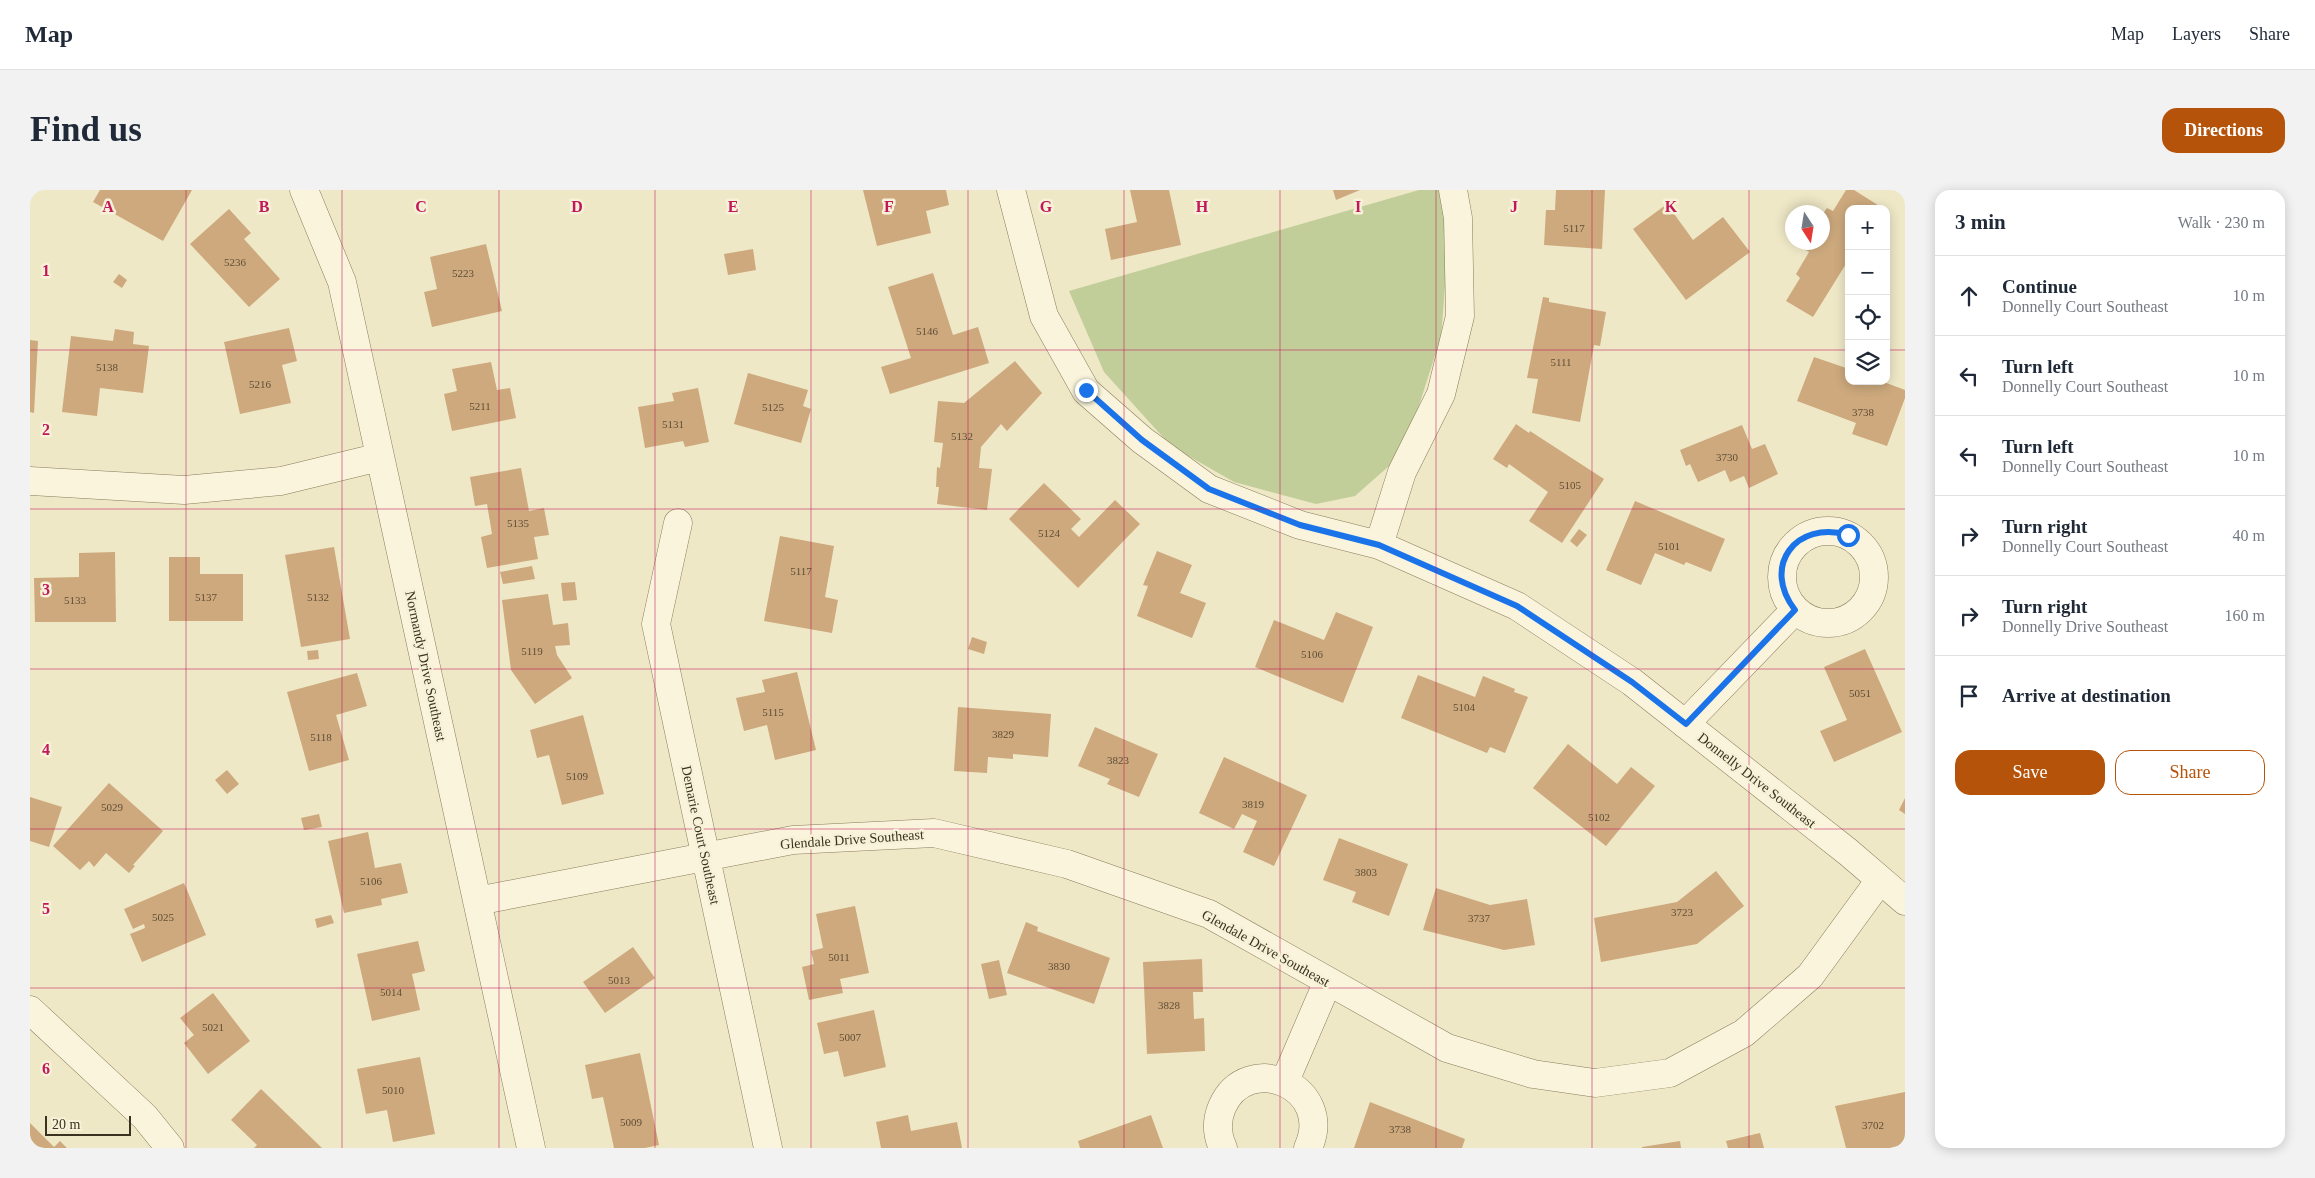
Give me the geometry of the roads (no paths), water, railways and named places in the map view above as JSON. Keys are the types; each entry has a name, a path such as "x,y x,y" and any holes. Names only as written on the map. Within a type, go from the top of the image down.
{"street":[{"name":"Normandy Drive Southeast","path":"304,190 342,282 531,1148"},
{"name":"Donnelly Drive Southeast","path":"1011,190 1044,316 1086,390 1142,440 1209,489 1300,525 1379,545 1517,606 1632,682 1848,852 1905,902"},
{"path":"1379,545 1402,472 1441,394 1460,316 1458,218 1453,190"},
{"path":"30,481 184,490 281,481 380,457"},
{"name":"Demarie Court Southeast","path":"678,523 656,624 768,1148"},
{"path":"1686,724 1795,610"},
{"name":"Glendale Drive Southeast","path":"477,901 793,840 934,833 1067,864 1209,914 1447,1048 1533,1074 1595,1083 1670,1073 1744,1033 1810,976 1880,880"},
{"path":"1285,1081 1328,982"},
{"path":"30,1010 145,1117 170,1148"},
{"path":"1224,1148 1218,1127 1219,1114 1225,1100 1233,1090 1244,1083 1258,1078 1272,1078 1285,1081 1306,1098 1312,1111 1314,1124 1308,1148"}]}
